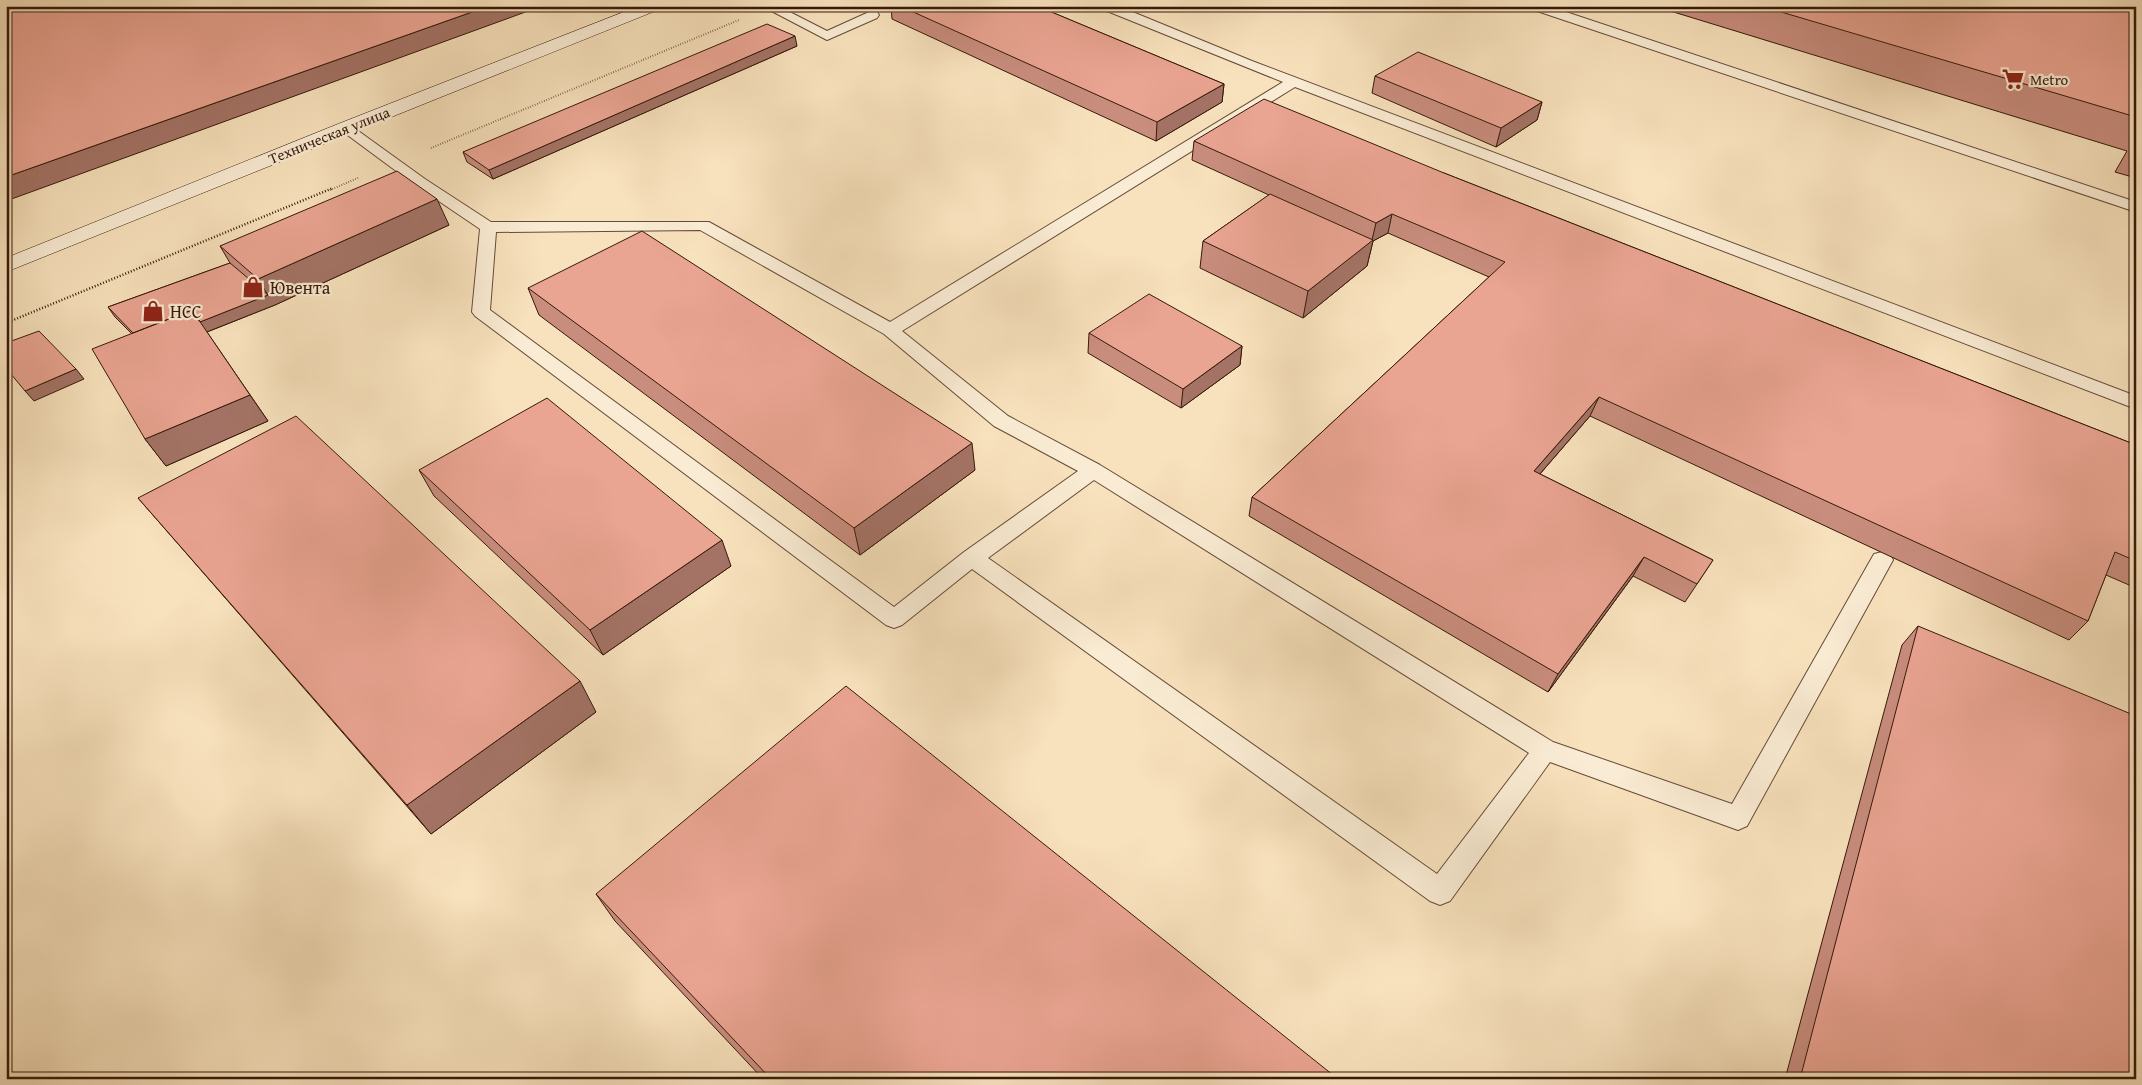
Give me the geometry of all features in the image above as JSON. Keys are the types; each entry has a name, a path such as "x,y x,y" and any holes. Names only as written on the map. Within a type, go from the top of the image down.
{"main road":[{"name":"Техническая улица","path":"6,266 345,128 654,6"}],"lane":[{"path":"768,6 827,36 873,15"},
{"path":"1106,6 1293,82 2136,404"},
{"path":"1535,6 2136,207"},
{"path":"890,330 1293,82"},
{"path":"345,128 420,182 488,227 703,225 890,330 1001,421 1093,470 1546,750 1738,818 1882,560"},
{"path":"488,227 480,312 894,619 972,558 1093,470"},
{"path":"972,558 1440,892 1546,750"}],"building":[{"path":"11,6 489,6 6,177 6,8"},
{"path":"900,6 1037,6 1224,84 1157,122"},
{"path":"1761,6 2136,6 2136,117"},
{"path":"767,24 795,36 489,170 463,152"},
{"path":"1418,52 1542,102 1501,128 1375,76"},
{"path":"1264,99 1444,173 2136,445 2136,561 2115,552 2088,621 1599,397 1534,471 1713,560 1697,584 1644,557 1558,674 1252,497 1505,262 1392,214 1376,223 1194,141"},
{"path":"397,171 437,199 258,279 220,246"},
{"path":"1270,194 1373,240 1308,291 1203,241"},
{"path":"642,231 972,443 854,528 528,288"},
{"path":"230,263 268,295 200,322 192,310 133,333 108,307"},
{"path":"1149,294 1242,346 1183,389 1089,333"},
{"path":"192,310 250,395 145,439 92,349"},
{"path":"39,331 76,369 25,391 6,368 6,343"},
{"path":"547,398 722,540 590,630 419,470"},
{"path":"296,416 580,681 407,805 138,498"},
{"path":"1918,626 2136,716 2136,1079 1800,1079"},
{"path":"846,686 1338,1079 771,1079 596,894"}],"place":[{"name":"Metro","path":"2013,79"},
{"name":"Ювента","path":"253,287"},
{"name":"НСС","path":"153,311"}]}
